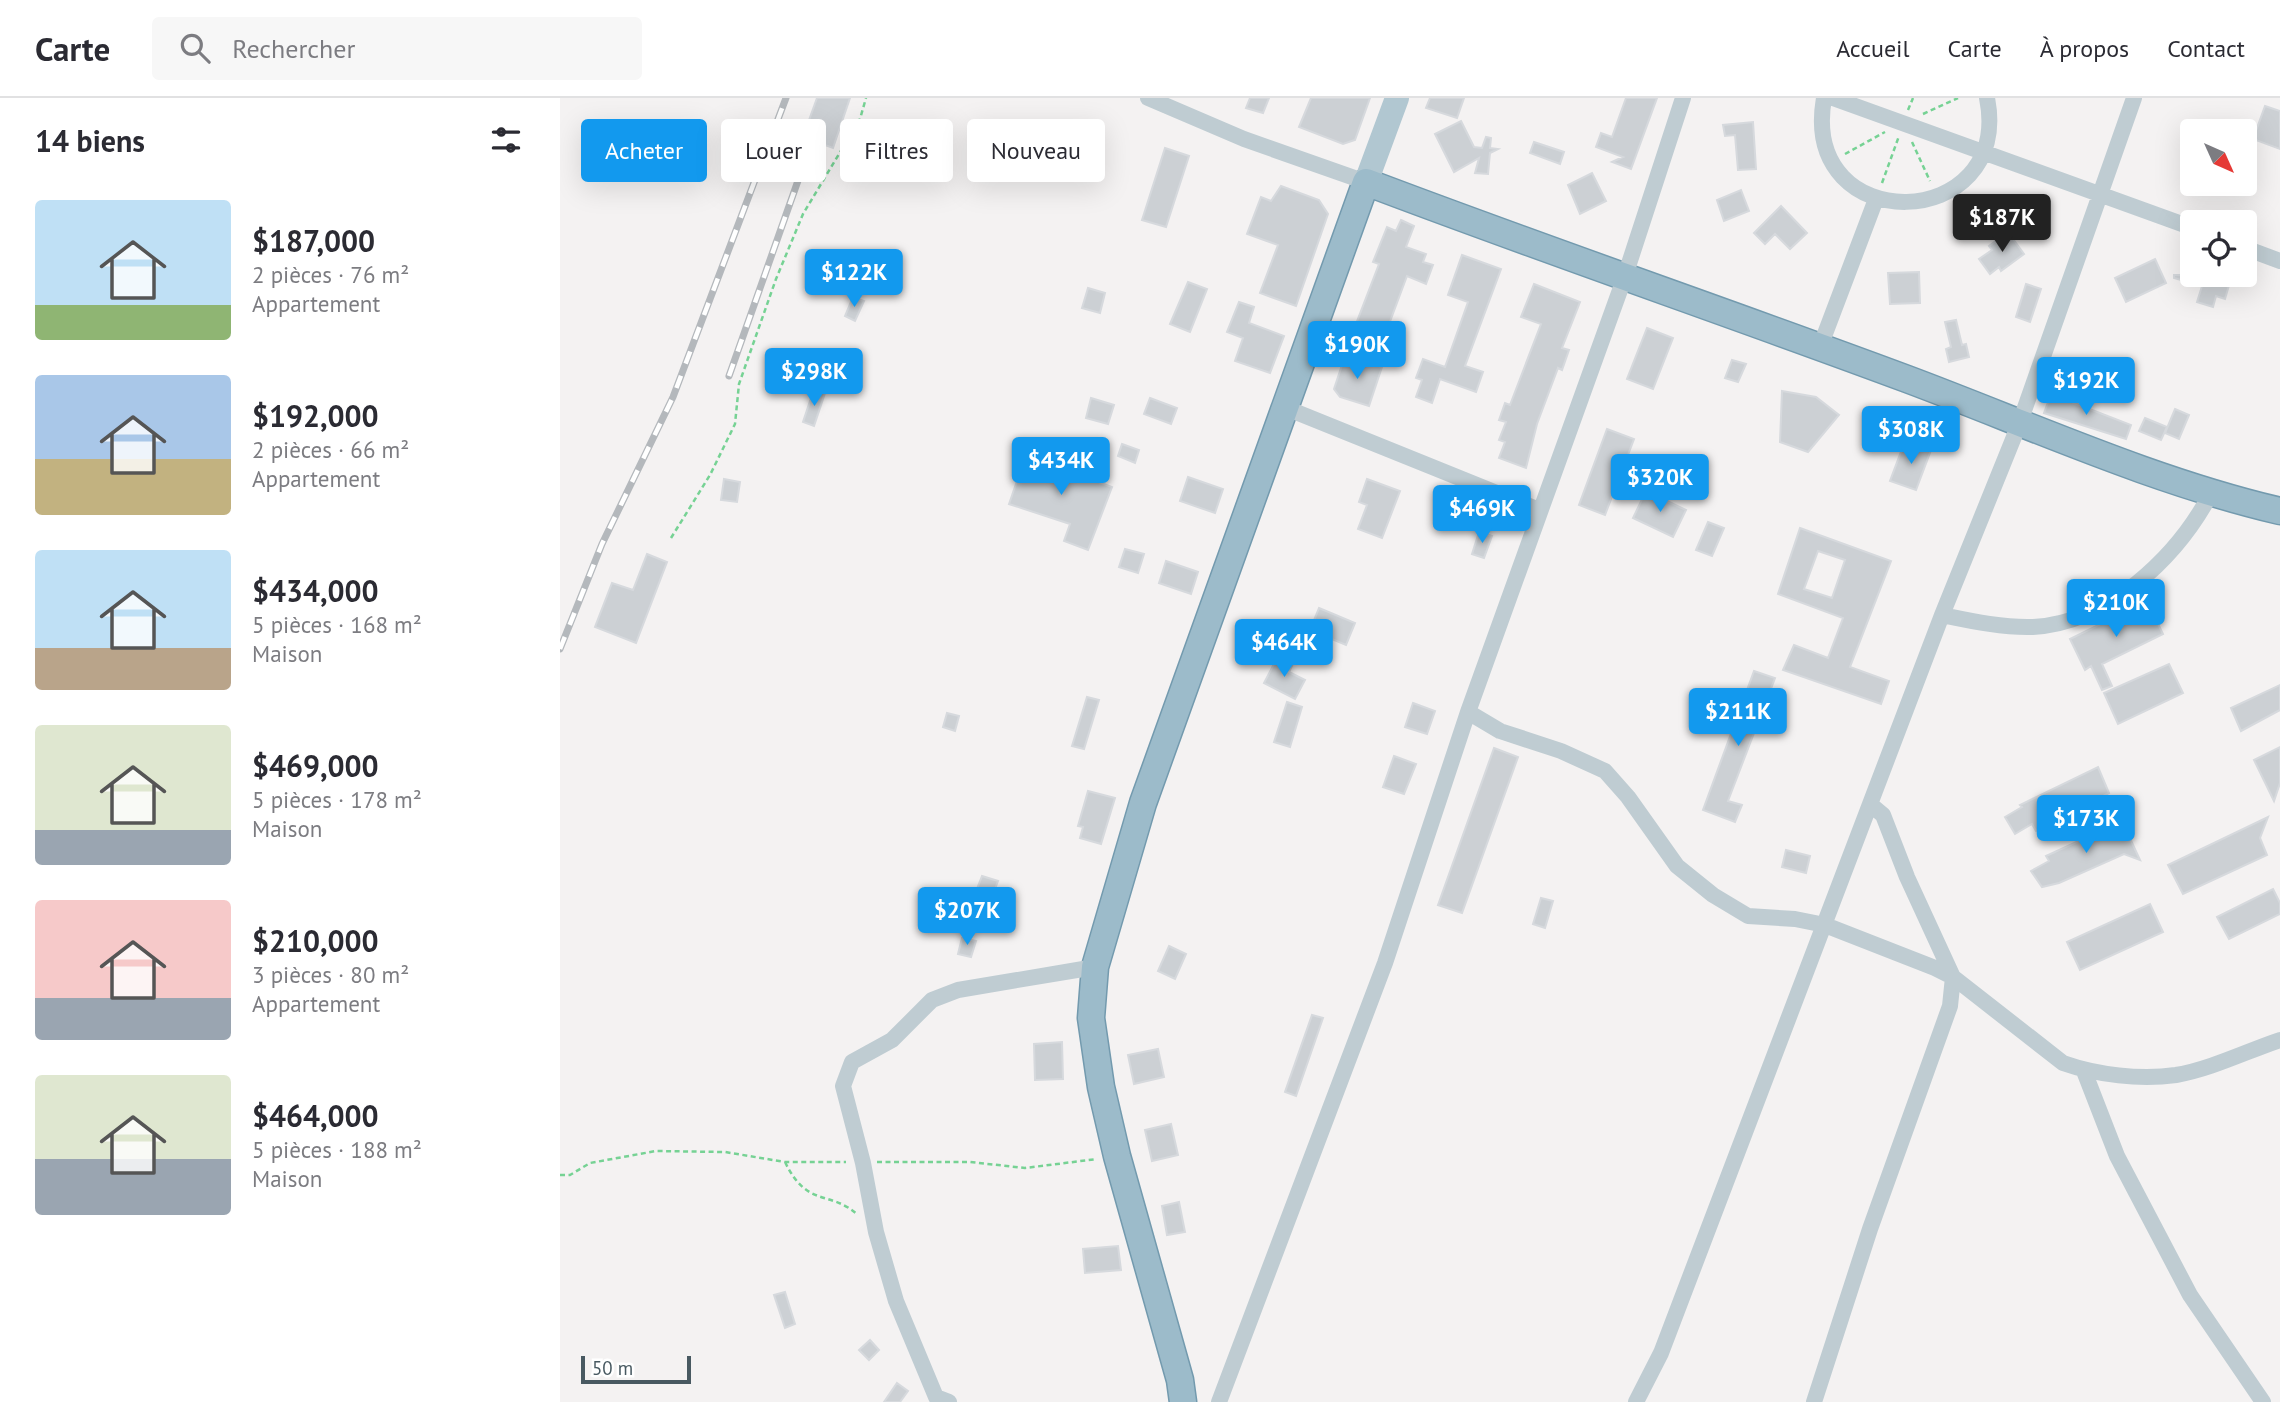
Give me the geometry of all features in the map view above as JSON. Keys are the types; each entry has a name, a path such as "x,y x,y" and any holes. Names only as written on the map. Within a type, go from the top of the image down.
{"highway":[{"path":"1183,1402 1180,1380 1147,1254 1117,1156 1101,1087 1091,1018 1095,967 1143,803 1366,182 1624,279 1820,347 2210,495 2280,511"}],"main road":[{"path":"1366,182 1397,98"}],"street":[{"path":"1148,98 1244,139 1366,182"},
{"path":"1219,1402 1385,963 1468,712 1624,279 1683,98"},
{"path":"1824,98 1821,125 1832,161 1852,185 1876,199 1904,204 1938,197 1966,178 1983,152 1990,128 1987,98"},
{"path":"1833,98 2180,223"},
{"path":"1636,1402 1661,1353 1942,615 2020,422 2134,98"},
{"path":"1820,347 1876,199"},
{"path":"2257,252 2280,261"},
{"path":"1286,408 1539,510"},
{"path":"1942,615 2000,625 2034,627 2069,619 2097,608 2139,583 2164,562 2196,521 2210,495"},
{"path":"1468,712 1500,731 1561,751 1605,771 1628,797 1677,866 1724,902 1748,916 1795,919 1825,925 1953,977 2063,1063 2084,1071 2133,1076 2176,1074 2280,1040"},
{"path":"1814,1402 1870,1229 1951,1006 1953,977 1907,877 1884,815 1871,805"},
{"path":"949,1402 936,1397 896,1301 876,1232 863,1163 843,1086 852,1062 892,1040 933,1000 958,990 1095,967"},
{"path":"2084,1071 2117,1156 2190,1295 2263,1402"}],"path":[{"path":"671,538 710,475 735,424 739,384 776,279 803,214 860,119 866,98"},
{"path":"1876,199 1913,98"},
{"path":"1903,123 1938,197"},
{"path":"560,1175 570,1175 590,1163 656,1151 725,1153 785,1162 970,1161 1025,1168 1117,1156"},
{"path":"785,1162 793,1179 812,1195 852,1210 876,1232"}],"building":[{"path":"817,98 850,98 843,119 840,119 833,148 826,145 826,119 809,119"},
{"path":"1250,98 1269,98 1263,113 1246,108"},
{"path":"1311,98 1370,98 1355,140 1343,144 1299,127"},
{"path":"1430,98 1464,98 1457,118 1426,108"},
{"path":"1626,98 1657,98 1631,169 1612,162 1623,157 1596,147 1601,133 1612,137"},
{"path":"2265,106 2280,111 2280,149 2258,141 2258,125"},
{"path":"1461,121 1474,147 1482,148 1486,137 1491,138 1490,148 1498,149 1490,153 1488,174 1475,173 1479,158 1454,172 1435,134"},
{"path":"1753,122 1756,169 1738,170 1735,135 1725,136 1723,125"},
{"path":"1534,142 1564,152 1560,164 1530,153"},
{"path":"1165,148 1189,156 1166,227 1142,220"},
{"path":"1592,173 1606,201 1580,214 1568,185"},
{"path":"1281,186 1319,200 1328,214 1296,306 1260,293 1278,245 1247,234 1261,197 1271,201"},
{"path":"1741,190 1749,211 1724,221 1717,200"},
{"path":"1781,206 1807,233 1790,249 1775,234 1765,244 1754,233"},
{"path":"1401,220 1414,226 1406,247 1426,254 1423,262 1433,265 1426,284 1407,276 1385,335 1356,324 1379,264 1373,262 1387,227 1396,231"},
{"path":"2008,232 2024,254 2001,271 1999,267 1990,274 1979,259 1992,250 1989,246"},
{"path":"1462,255 1501,269 1465,366 1483,372 1476,392 1440,379 1432,403 1416,397 1422,380 1416,378 1423,359 1445,367 1468,302 1448,295"},
{"path":"2155,259 2166,283 2126,302 2115,278"},
{"path":"1919,272 1920,303 1890,304 1888,273"},
{"path":"1188,282 1207,289 1190,332 1170,324"},
{"path":"1534,284 1580,302 1562,348 1569,350 1562,370 1558,368 1537,424 1526,468 1499,458 1505,442 1499,440 1506,422 1499,420 1505,403 1510,405 1541,324 1521,317"},
{"path":"2026,284 2041,289 2030,322 2016,317"},
{"path":"2202,287 2228,287 2225,299 2216,296 2213,307 2197,302"},
{"path":"1088,288 1105,293 1100,313 1082,308"},
{"path":"853,297 864,301 855,321 845,316"},
{"path":"1239,302 1254,307 1249,323 1284,336 1270,373 1235,361 1243,338 1227,332"},
{"path":"1956,320 1962,345 1966,344 1969,357 1949,362 1946,349 1951,347 1945,322"},
{"path":"1647,328 1673,338 1653,389 1627,379"},
{"path":"1345,356 1382,367 1369,406 1340,397 1334,389"},
{"path":"1732,360 1746,364 1738,382 1725,378"},
{"path":"814,389 825,393 814,426 803,422"},
{"path":"1782,391 1816,397 1839,415 1808,452 1780,442"},
{"path":"2051,394 2131,425 2126,439 2044,413"},
{"path":"1091,398 1114,405 1108,424 1086,418"},
{"path":"1150,398 1177,408 1171,424 1144,414"},
{"path":"2175,409 2189,415 2179,439 2165,433"},
{"path":"2145,418 2167,427 2161,440 2139,431"},
{"path":"1607,429 1634,439 1605,515 1579,505"},
{"path":"1905,441 1931,450 1916,490 1890,481"},
{"path":"1122,444 1139,450 1135,463 1118,456"},
{"path":"1027,452 1072,465 1070,471 1112,487 1088,550 1064,541 1070,524 1009,504"},
{"path":"1188,477 1223,489 1215,513 1180,501"},
{"path":"724,479 740,482 737,502 721,500"},
{"path":"1367,479 1400,491 1382,538 1358,529 1367,505 1359,502"},
{"path":"1646,491 1686,510 1673,537 1633,518"},
{"path":"1708,522 1724,528 1712,556 1696,550"},
{"path":"1800,528 1891,561 1850,667 1889,681 1881,704 1783,670 1794,645 1828,658 1843,618 1778,594","holes":["1818,551 1845,560 1832,598 1804,589"]},
{"path":"1479,532 1492,536 1484,558 1472,554"},
{"path":"1125,549 1144,554 1138,573 1119,567"},
{"path":"647,554 667,562 636,643 595,627 612,583 633,590"},
{"path":"1166,561 1198,572 1191,594 1159,583"},
{"path":"2147,601 2163,634 2102,664 2112,686 2102,690 2091,666 2085,670 2070,639"},
{"path":"1319,608 1355,623 1346,645 1310,630"},
{"path":"1277,658 1292,666 1289,672 1305,680 1295,699 1264,683"},
{"path":"2169,664 2183,693 2118,724 2104,693"},
{"path":"1754,671 1775,678 1728,801 1742,805 1735,822 1703,810"},
{"path":"2280,685 2280,710 2241,731 2231,708"},
{"path":"1087,697 1099,700 1084,749 1072,746"},
{"path":"1287,702 1302,707 1290,747 1274,742"},
{"path":"1413,703 1435,711 1427,734 1405,727"},
{"path":"947,713 959,716 955,731 943,727"},
{"path":"2280,747 2280,783 2274,801 2254,760"},
{"path":"1494,748 1518,757 1462,913 1438,905"},
{"path":"1394,756 1416,764 1404,794 1383,787"},
{"path":"2098,767 2109,793 2036,831 2032,824 2015,834 2005,817 2022,807 2020,805"},
{"path":"1088,791 1115,798 1101,844 1080,838 1083,827 1078,826"},
{"path":"2268,817 2260,838 2267,855 2183,894 2168,865"},
{"path":"2122,821 2140,860 2124,854 2059,883 2042,887 2031,871 2049,861 2046,856"},
{"path":"1786,850 1810,856 1806,873 1782,867"},
{"path":"982,876 998,881 988,908 972,902"},
{"path":"2273,889 2280,903 2280,914 2229,939 2217,917"},
{"path":"1541,898 1553,901 1545,928 1533,924"},
{"path":"2150,904 2163,932 2080,970 2067,942"},
{"path":"962,938 976,941 971,957 958,954"},
{"path":"1169,946 1186,954 1175,979 1158,971"},
{"path":"1312,1015 1323,1018 1296,1096 1285,1092"},
{"path":"1062,1042 1063,1079 1035,1080 1034,1044"},
{"path":"1158,1049 1164,1077 1134,1084 1128,1055"},
{"path":"1171,1124 1178,1155 1152,1161 1145,1130"},
{"path":"1179,1202 1185,1232 1167,1235 1162,1206"},
{"path":"1118,1246 1121,1270 1085,1273 1083,1249"},
{"path":"785,1292 795,1324 785,1328 774,1295"},
{"path":"870,1340 879,1350 869,1360 859,1350"},
{"path":"897,1383 908,1391 900,1402 884,1402"}],"railway":[{"path":"560,649 602,544 673,397 786,98"},
{"path":"729,376 798,182"}]}
